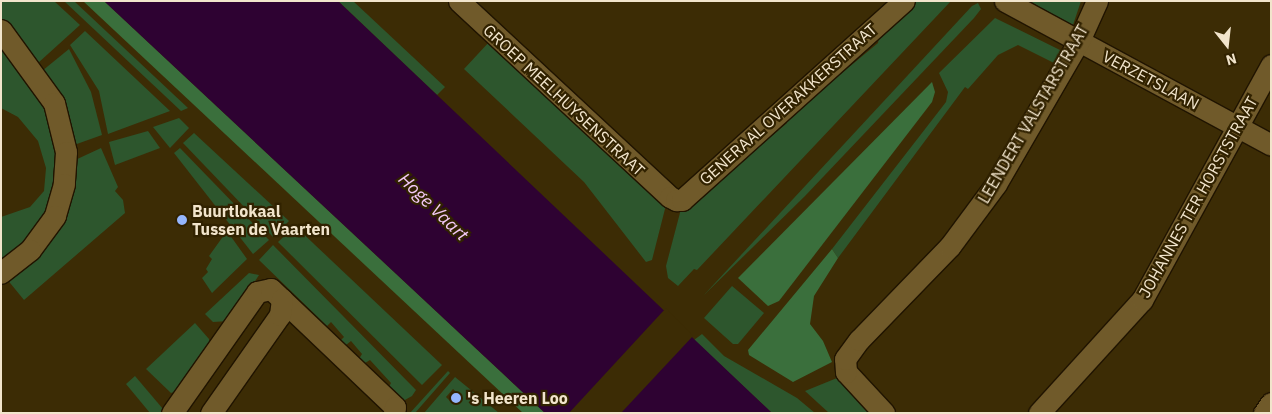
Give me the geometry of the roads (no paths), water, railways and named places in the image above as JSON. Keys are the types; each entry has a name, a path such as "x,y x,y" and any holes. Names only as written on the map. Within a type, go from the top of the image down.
{"street":[{"name":"GROEP MEELHUYSENSTRAAT","path":"459,1 670,197"},
{"name":"GENERAAL OVERAKKERSTRAAT","path":"670,197 682,200 904,1"},
{"name":"VERZETSLAAN","path":"1005,1 1271,145"},
{"name":"LEENDERT VALSTARSTRAAT","path":"884,413 846,372 846,359 859,340 950,246 991,192 1079,41 1096,1"},
{"path":"1,30 54,103 66,152 64,184 55,216 30,250 1,274"},
{"name":"JOHANNES TER HORSTSTRAAT","path":"1039,413 1142,300 1271,66"},
{"path":"172,413 257,292 271,289 396,407 394,413"},
{"path":"210,413 280,315 282,300"},
{"path":"1264,413 1271,403"}],"water":[{"name":"Hoge Vaart","path":"104,1 338,1 772,413 545,413"}],"place":[{"name":"Buurtlokaal Tussen de Vaarten","path":"182,220"},
{"name":"'s Heeren Loo","path":"456,398"}]}
